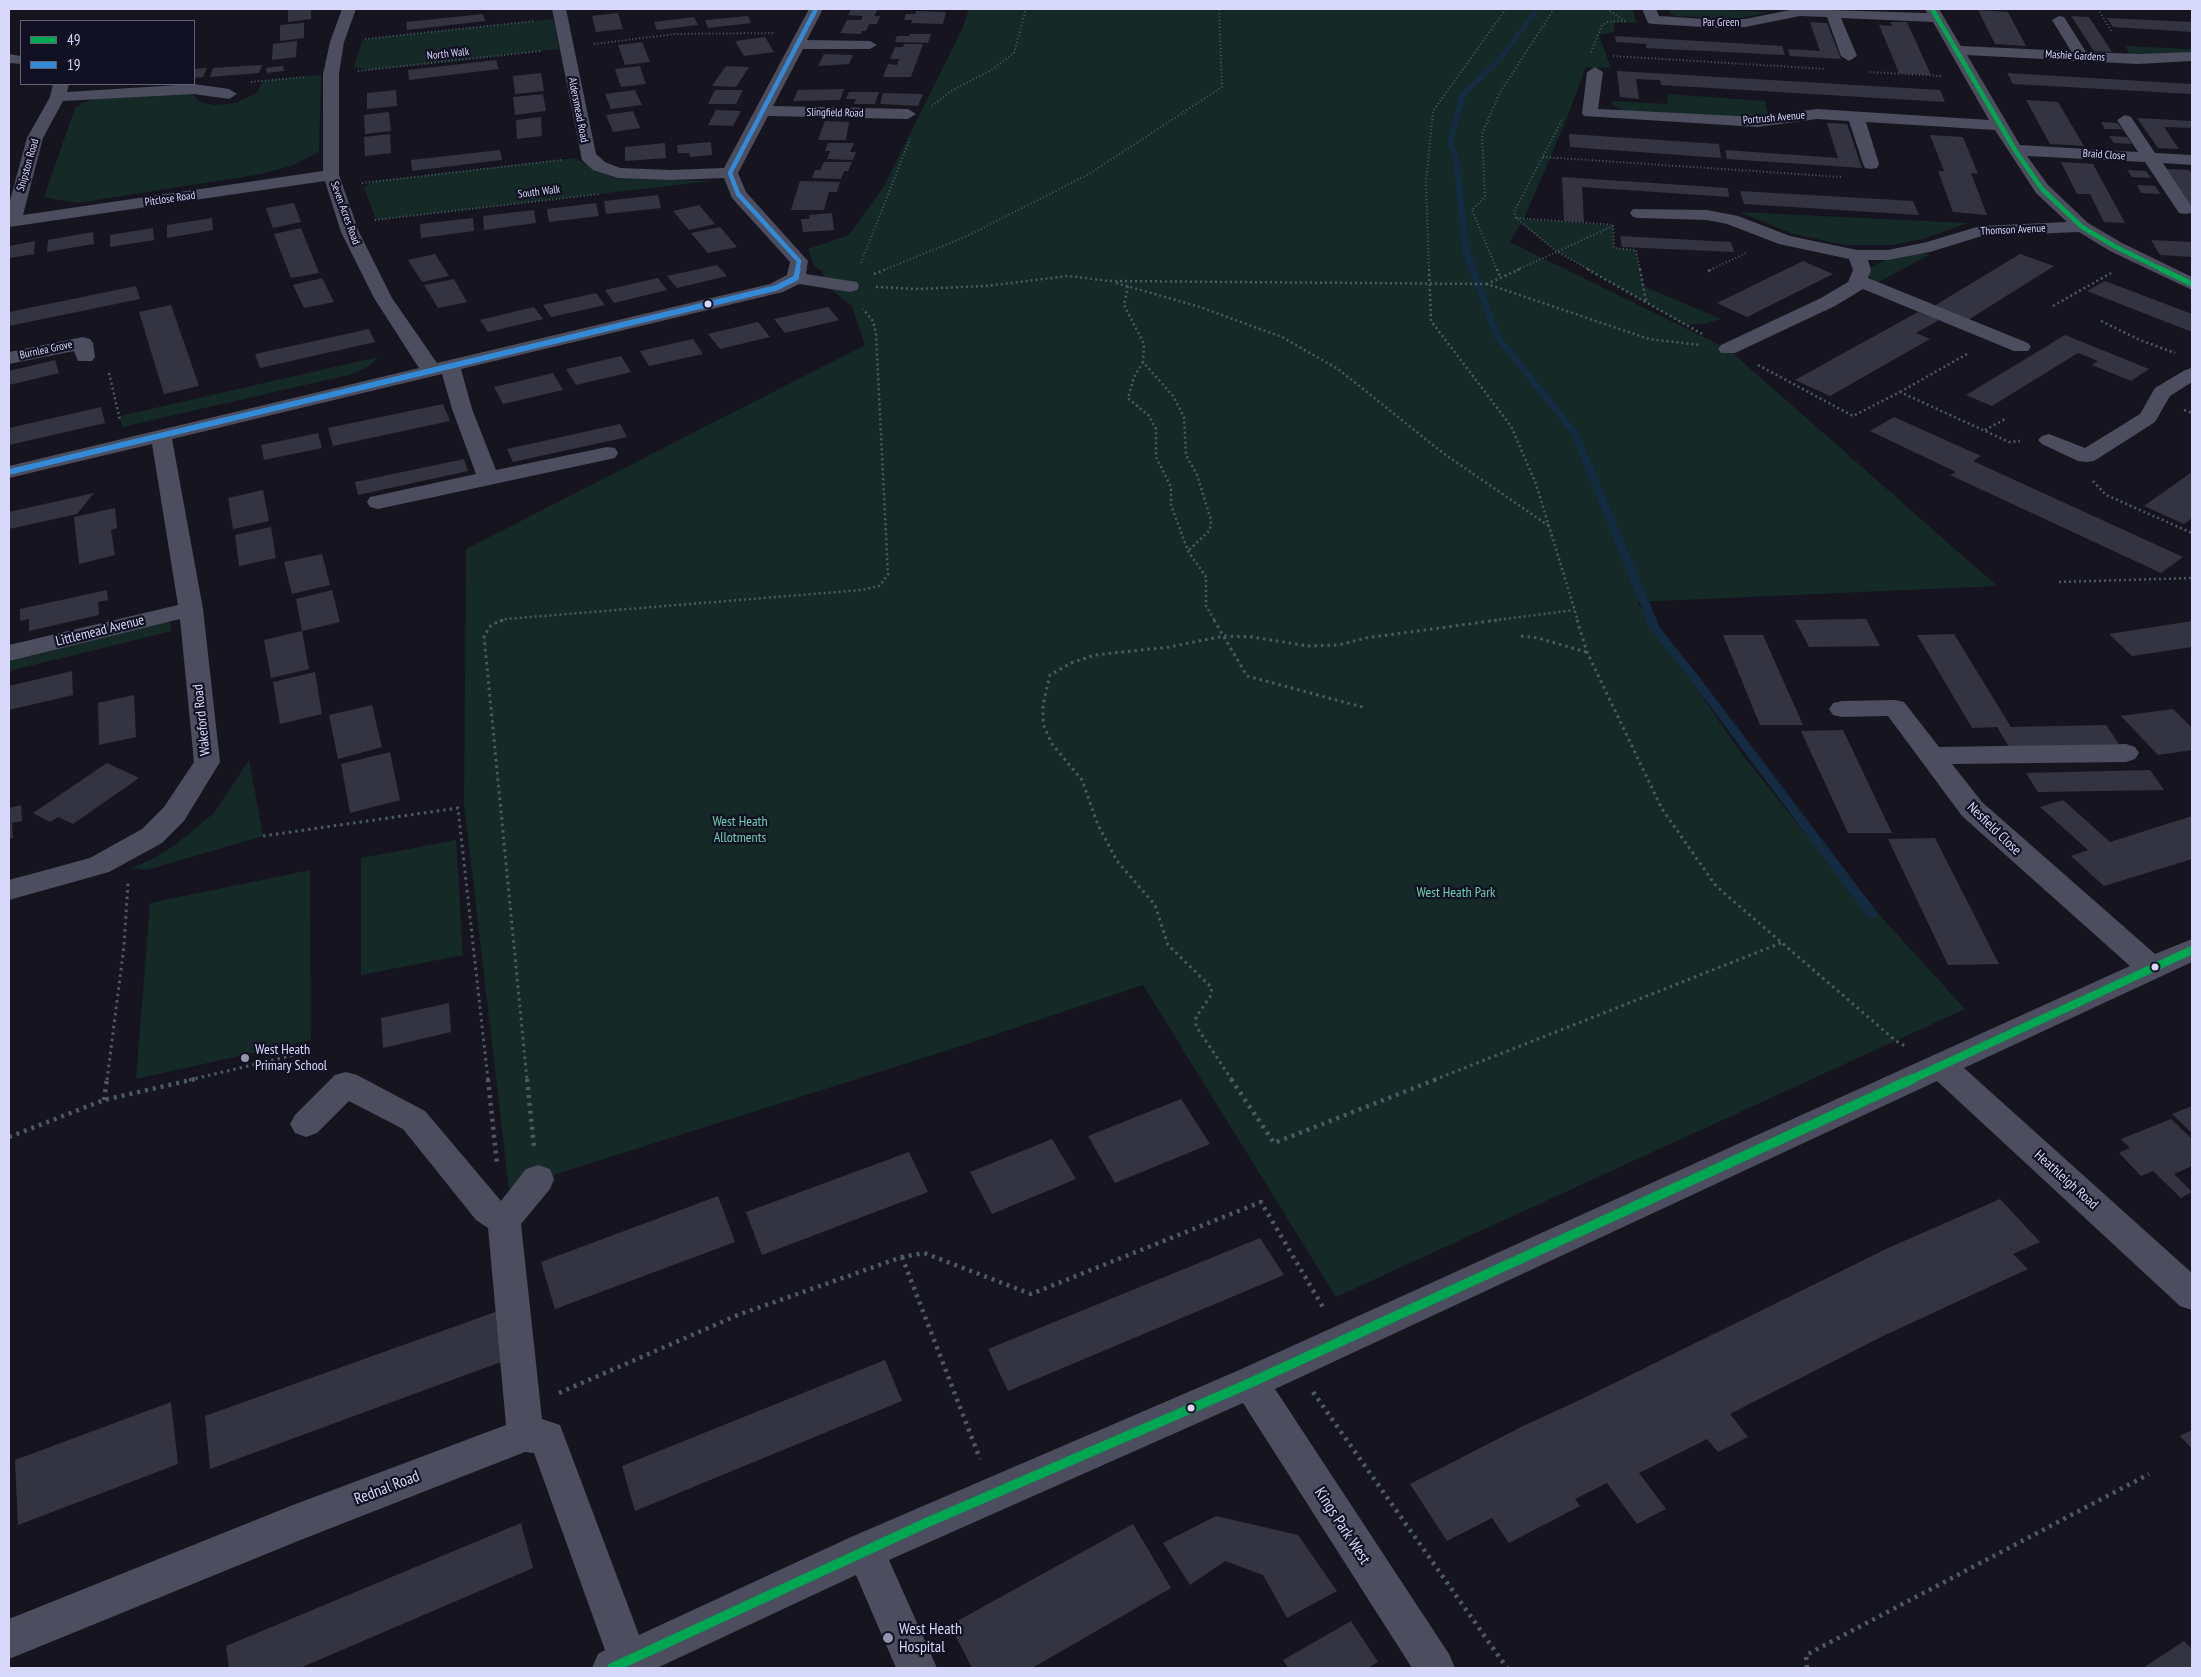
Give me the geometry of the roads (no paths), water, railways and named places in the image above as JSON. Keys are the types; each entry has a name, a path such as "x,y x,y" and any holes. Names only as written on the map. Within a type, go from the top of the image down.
{"street":[{"name":"Seven Acres Road","path":"349,9 337,42 330,74 334,181 348,224 383,298 440,368 462,409 489,479"},
{"path":"796,278 799,261 738,194 730,173 816,9"},
{"name":"Par Green","path":"1651,14 1720,24 1745,23 1799,10 1832,13 1934,13"},
{"path":"1832,13 1849,56"},
{"path":"1934,13 1958,50 2015,150 2042,189 2082,227 2138,258 2192,284"},
{"name":"Aldersmead Road","path":"560,14 588,156 599,166 618,173 671,175 730,173"},
{"path":"2060,20 2081,56"},
{"path":"801,39 870,46"},
{"name":"Mashie Gardens","path":"1958,50 2138,59 2192,56"},
{"name":"Portrush Avenue","path":"1592,64 1590,113 1726,122 1757,122 1818,114 2000,125"},
{"path":"60,90 194,89 228,94"},
{"name":"Shipston Road","path":"11,222 35,138 60,90"},
{"name":"Slingfield Road","path":"762,111 908,114"},
{"path":"1856,117 1871,164"},
{"path":"2125,120 2185,209"},
{"name":"Braid Close","path":"2015,150 2192,160"},
{"name":"Pitclose Road","path":"11,222 334,181"},
{"name":"Thomson Avenue","path":"1639,213 1707,214 1732,220 1778,237 1822,249 1856,255 1888,255 1930,247 1980,231 2082,227"},
{"path":"1728,349 1828,302 1856,285 1862,270 1856,255"},
{"path":"9,472 776,288 796,278 828,284 852,284"},
{"path":"1858,280 2027,343 1998,361"},
{"name":"Burnlea Grove","path":"9,358 83,342"},
{"path":"2049,440 2086,456 2148,418 2162,392 2192,374"},
{"name":"Wakeford Road","path":"9,890 99,865 152,836 174,814 207,762 191,609 160,435"},
{"path":"378,502 607,453"},
{"name":"Littlemead Avenue","path":"9,653 191,609"},
{"name":"Nesfield Close","path":"1842,709 1895,708 1972,809 2151,968"},
{"path":"1932,756 2126,753"},
{"path":"538,1180 504,1221 526,1436 547,1437 620,1664 865,1550 1250,1383 2192,950"},
{"name":"Heathleigh Road","path":"1940,1066 2192,1295"},
{"path":"306,1124 346,1084 414,1120 488,1210 504,1221"},
{"name":"Kings Park West","path":"1250,1383 1435,1668"},
{"name":"Rednal Road","path":"9,1639 293,1524 526,1436"},
{"path":"865,1550 917,1668"}],"waterway":[{"path":"1537,9 1501,58 1463,94 1450,142 1456,156 1466,251 1497,336 1575,433 1655,629 1693,676 1872,914"}],"place":[{"name":"West Heath Primary School","path":"245,1058"},
{"name":"West Heath Hospital","path":"888,1638"}],"park label":[{"name":"West Heath Allotments","path":"740,830"},
{"name":"West Heath Park","path":"1456,893"}]}
